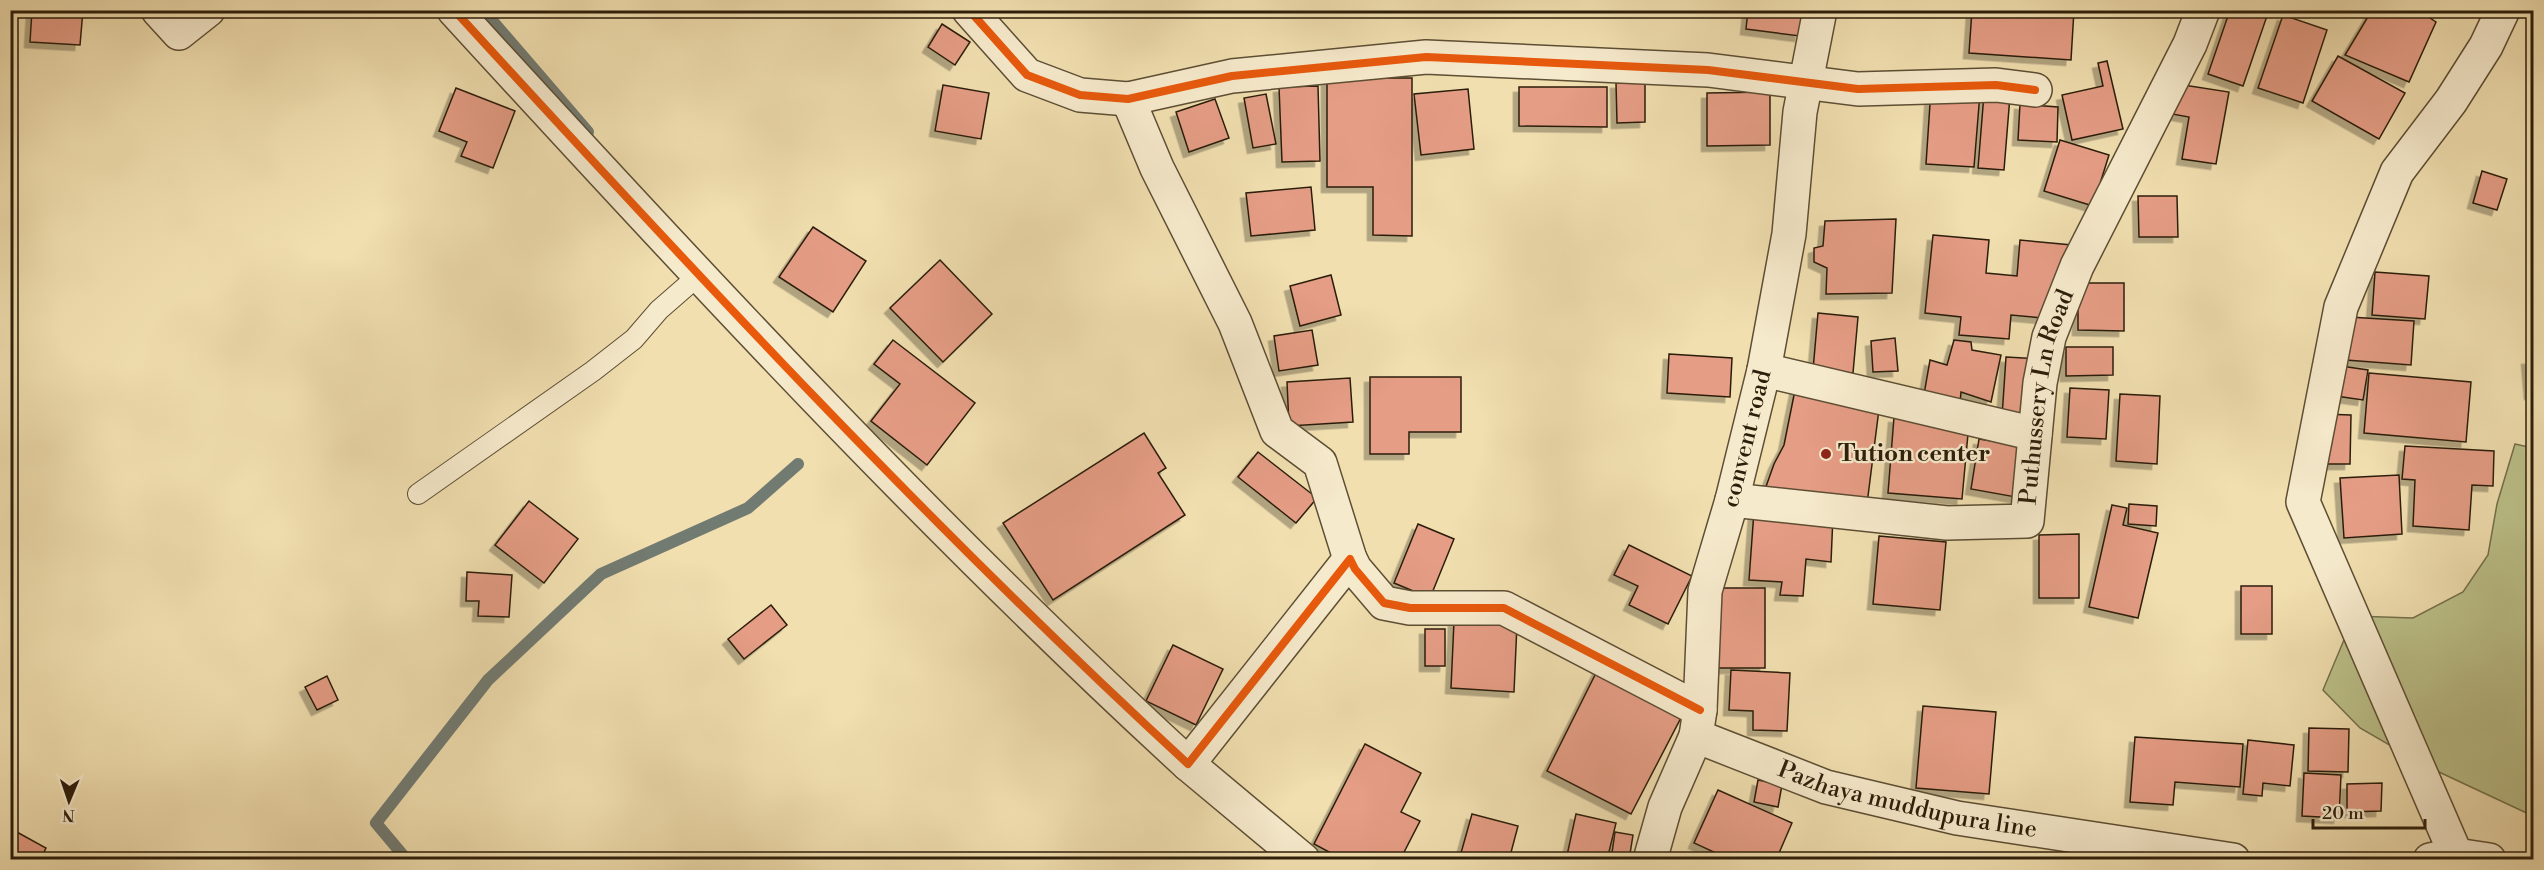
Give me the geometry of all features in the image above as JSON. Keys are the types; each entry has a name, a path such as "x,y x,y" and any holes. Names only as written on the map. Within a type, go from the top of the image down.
{"street":[{"path":"158,10 179,33 208,10"},
{"path":"454,10 698,276 1095,679 1188,764 1303,860"},
{"path":"969,10 1027,75 1080,95 1128,99 1232,76 1426,57 1708,70 1858,89 1996,85 2035,90"},
{"name":"convent road","path":"1650,860 1665,807 1698,723 1705,591 1732,500 1764,370 1789,234 1800,112 1820,10"},
{"name":"Puthussery Ln Road","path":"1732,500 1947,523 2027,521 2040,383 2049,337 2077,266 2190,44 2203,10"},
{"path":"2489,860 2443,857 2303,502 2345,296 2397,172 2451,101 2486,46 2503,10"},
{"name":"Pazhaya muddupura line","path":"1128,99 1157,168 1235,323 1277,431 1320,463 1350,559 1355,569 1384,603 1410,608 1504,608 1698,723 1826,787 1957,818 2233,860"},
{"path":"1764,370 2035,434"},
{"path":"1188,764 1350,559"}],"lane":[{"path":"418,494 593,371 634,339 659,310 698,276"}],"green space":[{"path":"2515,444 2533,448 2533,816 2424,765 2360,728 2323,690 2354,616 2413,618 2463,592 2488,555 2497,504"}],"building":[{"path":"32,10 83,10 80,45 30,42"},
{"path":"1748,10 1803,10 1800,36 1746,29"},
{"path":"1972,10 2074,10 2071,60 1969,53"},
{"path":"2230,10 2269,10 2243,86 2208,74"},
{"path":"2372,10 2418,10 2436,22 2409,82 2345,55"},
{"path":"2283,15 2327,30 2303,103 2258,88"},
{"path":"942,24 970,42 955,65 928,47"},
{"path":"2338,56 2405,93 2379,139 2312,101"},
{"path":"2107,61 2123,129 2072,140 2062,95 2103,86 2098,63"},
{"path":"1327,78 1412,78 1412,236 1373,235 1373,187 1327,187"},
{"path":"1616,83 1645,83 1645,122 1617,123"},
{"path":"2177,84 2229,92 2216,164 2182,159 2189,117 2172,114"},
{"path":"943,85 989,93 981,139 935,131"},
{"path":"1318,86 1320,161 1282,162 1279,87"},
{"path":"1519,87 1607,87 1607,127 1519,126"},
{"path":"456,88 515,111 493,168 461,156 467,142 439,131"},
{"path":"1468,89 1474,149 1421,155 1414,94"},
{"path":"1931,89 1980,93 1974,167 1926,164"},
{"path":"1770,92 1770,145 1707,146 1707,93"},
{"path":"1266,94 1276,144 1253,148 1244,98"},
{"path":"1984,94 2010,96 2004,170 1978,168"},
{"path":"1215,99 1229,138 1189,152 1176,112"},
{"path":"2020,104 2058,107 2057,142 2018,140"},
{"path":"2060,140 2109,155 2093,206 2044,191"},
{"path":"2482,171 2507,179 2497,210 2473,203"},
{"path":"1311,187 1315,230 1251,236 1246,193"},
{"path":"2138,196 2177,196 2178,237 2139,237"},
{"path":"1896,219 1892,293 1826,294 1827,268 1814,262 1814,248 1823,246 1825,221"},
{"path":"813,227 866,261 833,312 779,277"},
{"path":"1933,235 1989,240 1986,273 2017,276 2020,240 2072,245 2065,320 2011,315 2009,339 1959,335 1961,317 1925,313"},
{"path":"940,260 992,314 943,362 890,308"},
{"path":"2375,272 2429,276 2425,319 2372,315"},
{"path":"1331,275 1341,315 1300,326 1290,286"},
{"path":"2078,283 2124,283 2124,331 2078,330"},
{"path":"1818,313 1858,317 1853,373 1813,370"},
{"path":"2349,317 2414,321 2411,365 2346,360"},
{"path":"1312,330 1318,365 1279,371 1274,336"},
{"path":"1895,338 1898,371 1873,372 1871,341"},
{"path":"893,340 975,403 927,465 871,421 900,384 874,364"},
{"path":"1954,340 1971,342 1972,350 2001,355 1991,402 1961,392 1960,404 1923,400 1930,360 1947,365"},
{"path":"2066,347 2113,347 2113,375 2066,376"},
{"path":"1669,354 1732,358 1730,397 1667,393"},
{"path":"2006,357 2041,359 2037,420 2002,417"},
{"path":"2527,359 2534,359 2534,393 2530,394"},
{"path":"2341,366 2368,370 2363,400 2336,396"},
{"path":"2369,373 2471,382 2466,442 2364,433"},
{"path":"1370,377 1461,377 1461,432 1409,432 1409,454 1370,454"},
{"path":"1350,378 1353,422 1289,426 1287,382"},
{"name":"Tution center","path":"1796,385 1879,409 1867,504 1763,495 1774,464 1784,445"},
{"path":"2070,388 2109,390 2106,439 2067,437"},
{"path":"2120,394 2160,396 2157,464 2116,461"},
{"path":"2322,414 2351,415 2350,464 2322,464"},
{"path":"1894,417 1969,423 1962,499 1888,493"},
{"path":"1144,433 1166,468 1158,473 1185,515 1053,600 1003,523"},
{"path":"1979,439 2030,447 2021,498 1971,489"},
{"path":"2405,446 2494,451 2493,486 2472,485 2469,530 2413,526 2415,480 2402,479"},
{"path":"1258,452 1317,498 1296,523 1238,477"},
{"path":"2399,475 2402,534 2344,538 2340,478"},
{"path":"529,501 578,539 544,583 495,545"},
{"path":"2129,504 2157,506 2156,526 2128,524"},
{"path":"2112,505 2127,508 2123,525 2158,533 2138,618 2089,607"},
{"path":"1754,511 1833,516 1831,562 1806,559 1803,596 1780,595 1782,582 1749,580"},
{"path":"1418,524 1454,539 1430,598 1394,583"},
{"path":"2079,534 2079,598 2039,598 2039,535"},
{"path":"1879,536 1946,542 1940,610 1873,604"},
{"path":"1629,545 1692,576 1668,624 1629,605 1638,586 1614,575"},
{"path":"467,572 512,575 509,617 478,616 479,601 466,601"},
{"path":"2241,586 2272,586 2272,634 2241,634"},
{"path":"1716,588 1765,588 1765,668 1717,668"},
{"path":"771,605 787,625 744,659 728,639"},
{"path":"1454,621 1517,624 1514,692 1451,688"},
{"path":"1425,629 1445,629 1445,666 1425,666"},
{"path":"1173,645 1223,669 1196,725 1146,701"},
{"path":"1599,667 1685,710 1631,814 1547,771"},
{"path":"1731,670 1790,673 1787,731 1753,730 1753,711 1729,710"},
{"path":"327,676 338,700 317,710 305,687"},
{"path":"1923,706 1996,712 1989,794 1916,788"},
{"path":"2309,728 2349,729 2348,772 2308,771"},
{"path":"2135,737 2243,744 2240,787 2175,782 2173,805 2130,802"},
{"path":"2248,740 2294,745 2290,786 2263,783 2262,796 2243,794"},
{"path":"1365,744 1421,773 1401,812 1420,821 1400,860 1344,860 1314,844"},
{"path":"2304,773 2341,775 2339,818 2302,816"},
{"path":"1758,780 1782,785 1778,807 1754,802"},
{"path":"2382,783 2381,811 2347,812 2347,784"},
{"path":"1718,790 1792,823 1776,860 1731,860 1694,843"},
{"path":"1472,814 1518,826 1509,860 1459,860"},
{"path":"1576,814 1616,823 1607,860 1566,860"},
{"path":"15,831 46,848 40,860 10,860 10,839"},
{"path":"1615,832 1633,835 1629,860 1611,860"},
{"path":"1691,854 1710,860 1689,860"}],"waterway":[{"path":"483,10 588,132"},
{"path":"407,860 376,823 488,680 601,574 748,508 798,464"}],"cycle path":[{"path":"454,10 722,300 905,490 998,583 1188,764 1350,559 1355,569 1384,603 1410,608 1504,608 1700,710"},
{"path":"969,10 1027,75 1080,95 1128,99 1232,76 1426,57 1708,70 1858,89 1996,85 2035,90"}],"place":[{"name":"Tution center","path":"1826,454"}]}
